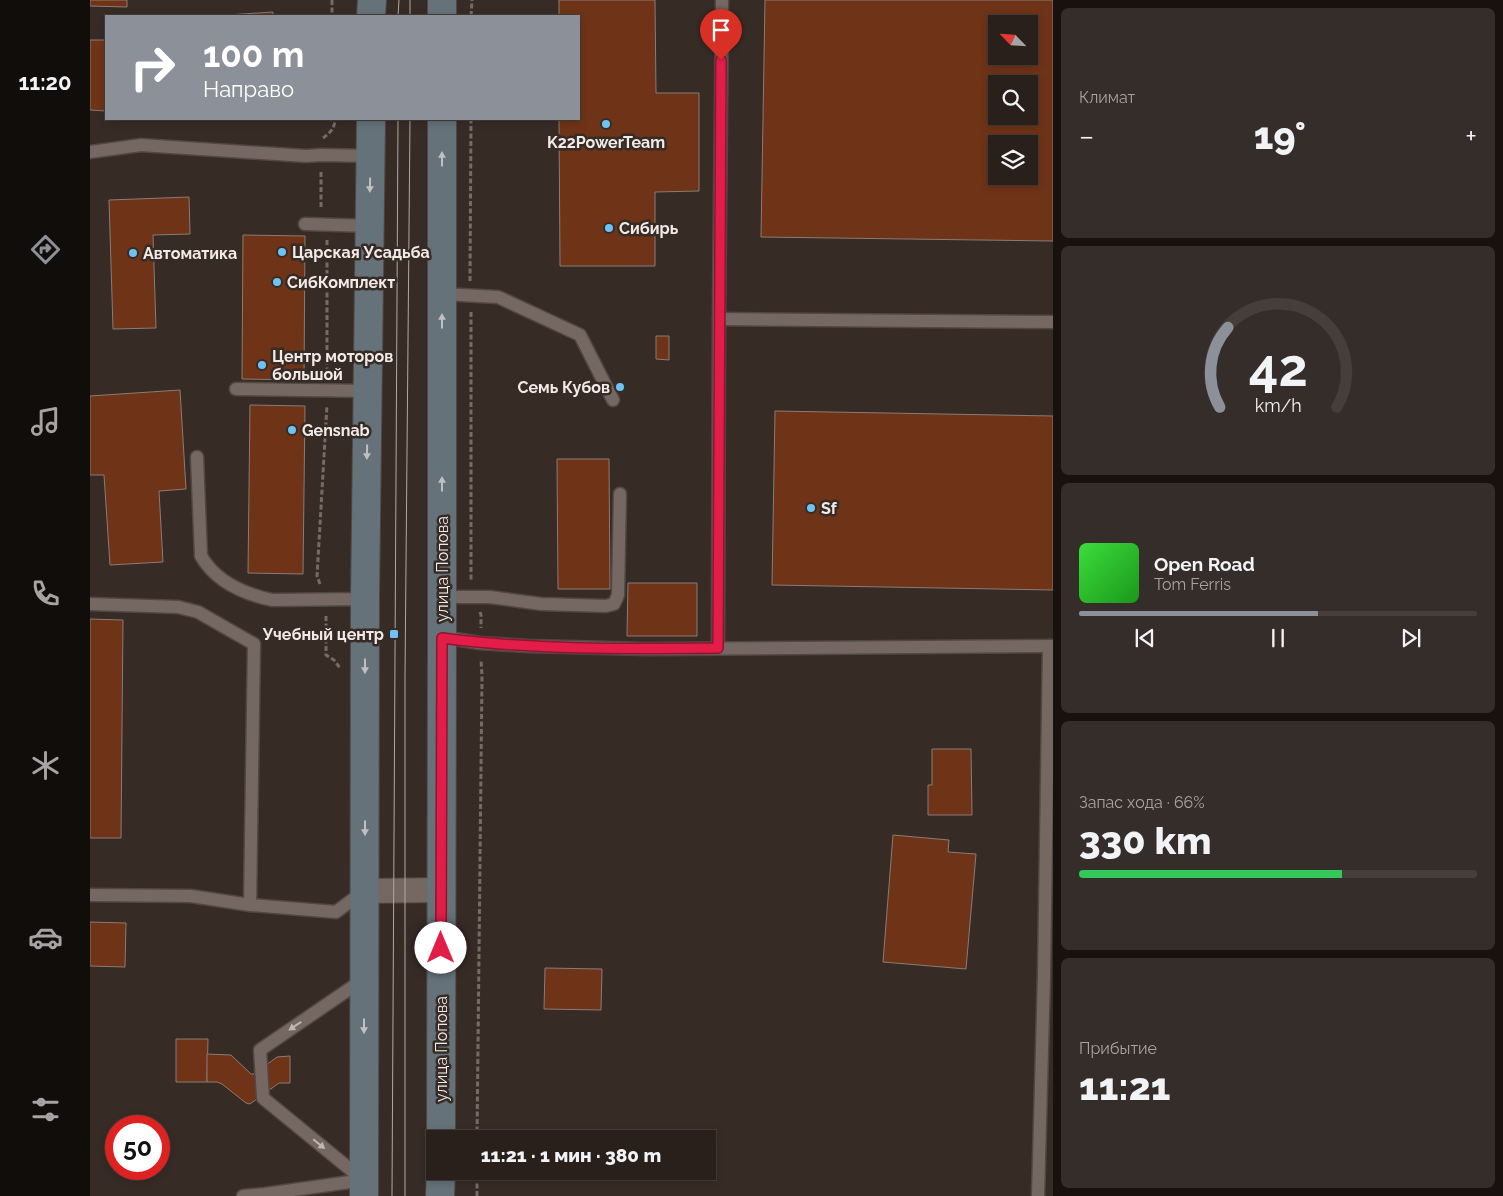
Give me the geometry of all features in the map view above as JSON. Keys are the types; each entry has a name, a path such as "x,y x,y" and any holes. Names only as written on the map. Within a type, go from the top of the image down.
{"main road":[{"path":"372,0 372,15"},
{"path":"442,0 442,15"},
{"path":"364,1188 365,599 371,120"},
{"name":"улица Попова","path":"441,1130 442,120"},
{"path":"440,1180 440,1196"}],"street":[{"path":"364,891 442,890"}],"lane":[{"path":"718,648 722,0"},
{"path":"90,152 141,145 306,156 370,156"},
{"path":"305,224 370,226"},
{"path":"442,294 498,298 580,335 613,400"},
{"path":"719,318 1053,322"},
{"path":"236,389 368,391"},
{"path":"198,457 200,556 215,575 236,588 272,600 365,599"},
{"path":"442,597 490,597 541,604 606,606 614,604 618,595 620,494"},
{"path":"90,604 178,607 198,612 254,644 250,905"},
{"path":"442,638 480,643 646,649 1051,646 1049,976 1038,1196"},
{"path":"90,896 191,896 250,905 336,912 364,891"},
{"path":"364,979 260,1050 263,1098 364,1188"},
{"path":"242,1196 364,1188"}],"path":[{"path":"332,0 332,15"},
{"path":"472,0 472,15"},
{"path":"335,120 332,131 322,138 321,155 321,224 327,234 327,390 317,576 326,600 326,656 334,660 344,675"},
{"path":"470,120 471,597 481,615 482,676 477,1130"},
{"path":"476,1196 477,1180"}],"building":[{"path":"90,0 127,0 127,7 90,6"},
{"path":"559,0 655,0 656,93 699,93 699,191 655,192 655,266 560,266 559,120 580,120 580,15 559,15"},
{"path":"765,0 1053,0 1053,241 761,237"},
{"path":"273,12 273,15 227,15"},
{"path":"90,40 105,40 105,111 90,110"},
{"path":"189,197 190,234 153,235 156,328 113,329 109,200"},
{"path":"243,235 305,236 304,380 242,379"},
{"path":"656,336 669,336 669,360 656,359"},
{"path":"180,390 186,489 159,491 163,562 110,565 104,475 90,475 90,396"},
{"path":"250,405 305,406 303,574 248,573"},
{"path":"775,411 1053,416 1053,590 772,585"},
{"path":"557,459 609,459 610,589 558,589"},
{"path":"628,583 697,583 697,636 627,636"},
{"path":"90,619 123,620 121,838 90,838"},
{"path":"932,749 971,749 972,815 928,815 928,785 932,785"},
{"path":"893,835 949,840 948,852 976,854 966,969 883,962"},
{"path":"90,922 126,923 125,967 90,966"},
{"path":"545,968 602,969 601,1010 544,1009"},
{"path":"176,1039 208,1039 207,1082 176,1082"},
{"path":"207,1054 231,1055 251,1074 254,1074 277,1057 290,1056 290,1083 279,1083 250,1104 246,1103 222,1084 207,1082"}],"tram line":[{"path":"398,15 399,0"},
{"path":"410,0 410,15"},
{"path":"392,1196 398,120"},
{"path":"405,1196 405,676 410,120"}],"place":[{"name":"K22PowerTeam","path":"606,124"},
{"name":"Сибирь","path":"609,228"},
{"name":"Царская Усадьба","path":"282,252"},
{"name":"Автоматика","path":"133,253"},
{"name":"СибКомплект","path":"277,282"},
{"name":"Центр моторов большой","path":"262,365"},
{"name":"Семь Кубов","path":"620,387"},
{"name":"Gensnab","path":"292,430"},
{"name":"Sf","path":"811,508"},
{"name":"Учебный центр","path":"394,634"}],"route":[{"path":"441,948 442,638 528,646 646,649 718,648 721,60"}]}
